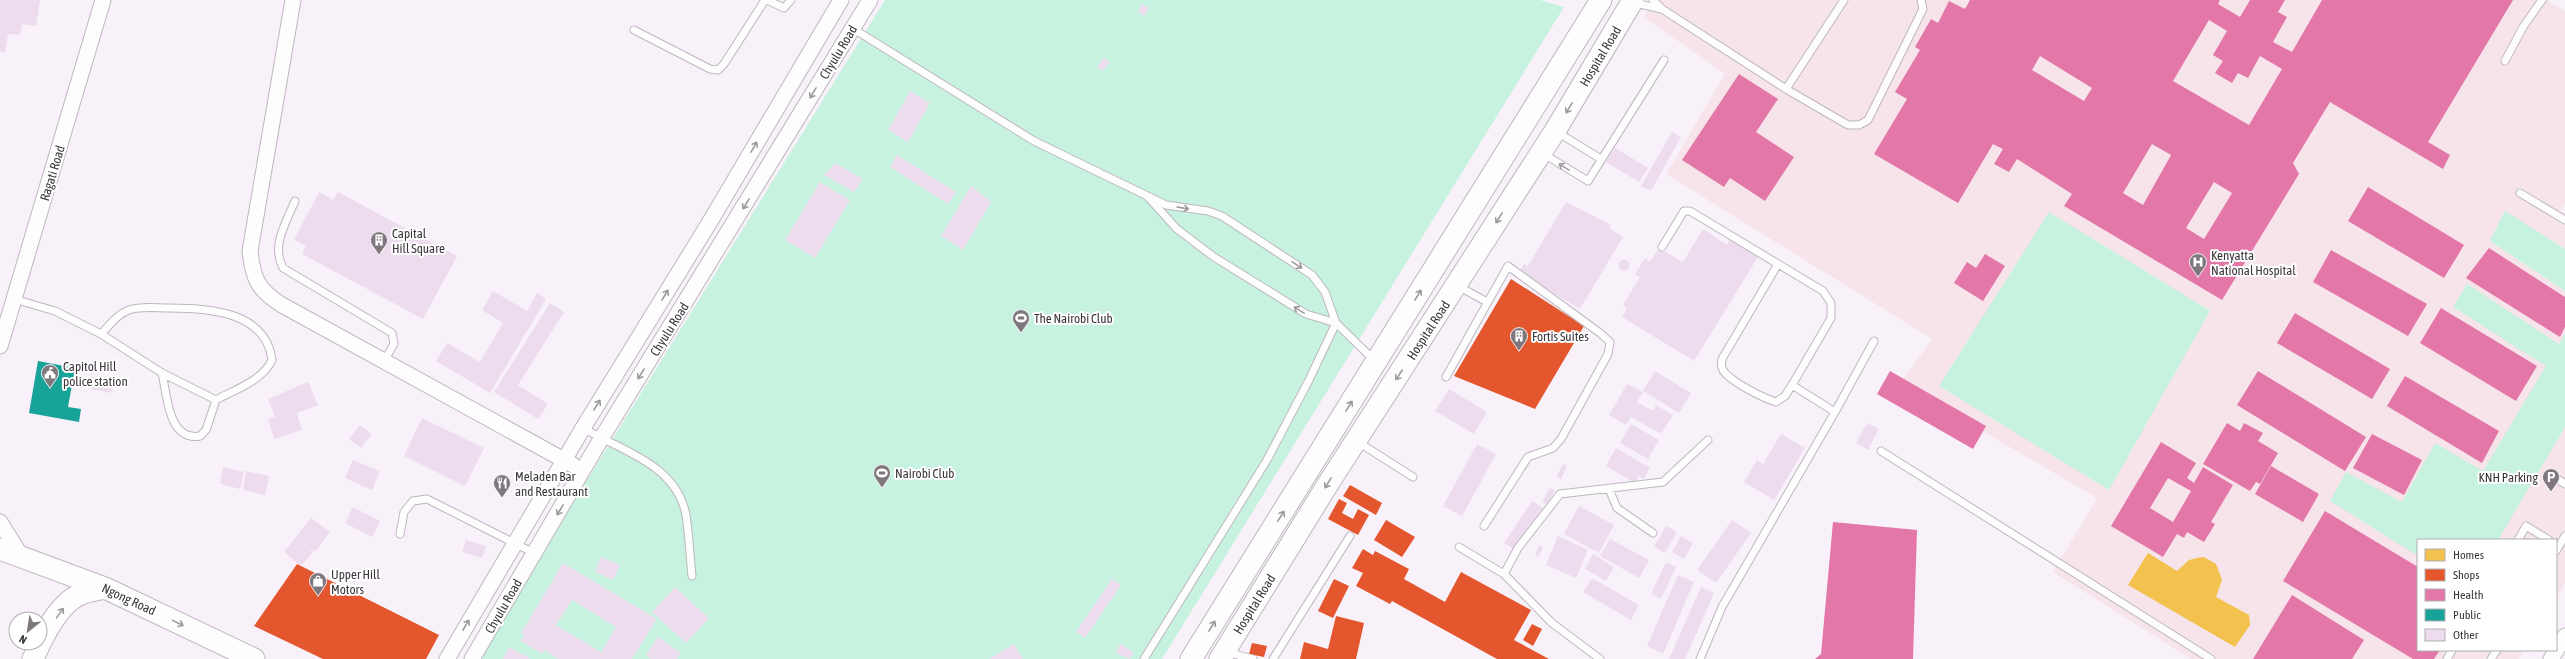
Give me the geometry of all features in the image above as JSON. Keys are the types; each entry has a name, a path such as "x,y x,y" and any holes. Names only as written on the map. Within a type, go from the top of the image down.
{"street":[{"name":"Ragati Road","path":"0,346 5,315 14,299 103,0"},
{"path":"293,0 250,251 253,273 269,296 583,470"},
{"name":"Chyulu Road","path":"446,659 583,428 711,220 841,0"},
{"name":"Chyulu Road","path":"472,659 601,439 870,0"},
{"name":"Hospital Road","path":"1191,659 1601,0"},
{"name":"Hospital Road","path":"1222,656 1356,441 1541,153 1630,1"},
{"path":"0,522 21,556"},
{"name":"Ngong Road","path":"0,549 105,588 254,659"},
{"path":"33,659 39,644 67,603 80,594 105,588"},
{"path":"2557,649 2565,636"}],"lane":[{"path":"634,30 710,69 718,70 724,64 766,0 784,8 791,0"},
{"path":"1653,0 1662,9 1786,89 1848,125 1859,125 1868,120 1923,9 1921,0"},
{"path":"1786,89 1844,0"},
{"path":"2505,61 2523,27 2542,0"},
{"path":"1630,1 1662,9"},
{"path":"852,28 1034,141 1166,205 1208,211 1222,216 1312,275 1325,292 1336,324 1309,380 1267,460 1144,659"},
{"path":"1541,153 1588,182 1664,60"},
{"path":"1555,130 1601,159"},
{"path":"2520,193 2565,220"},
{"path":"1146,195 1177,229 1214,258 1306,314 1336,324 1376,362"},
{"path":"295,201 279,240 277,252 281,264 289,272 392,333 394,344 384,361"},
{"path":"1662,247 1684,211 1690,210 1823,291 1831,304 1831,318 1785,396 1776,402 1765,399 1725,374 1721,366 1722,359 1778,264"},
{"path":"1446,377 1508,266 1600,332 1610,342 1608,354 1561,439 1552,448 1528,457 1484,526"},
{"path":"1456,285 1488,302"},
{"path":"14,299 55,311 102,334 162,372 216,400"},
{"path":"102,334 120,315 139,308 202,308 226,313 248,322 264,336 272,360 267,370 260,376 216,400 206,430 200,436 185,434 178,430 173,421 162,372"},
{"path":"1700,659 1722,608 1835,412 1874,341"},
{"path":"1792,385 1835,412"},
{"path":"583,428 655,467 671,480 679,494 686,515 692,576"},
{"path":"1504,574 1518,548 1560,494 1663,482 1708,440"},
{"path":"1356,441 1413,477"},
{"path":"1880,451 2211,659"},
{"path":"2556,478 2565,484"},
{"path":"1609,489 1618,508 1653,533"},
{"path":"400,534 404,512 413,501 427,499 534,553"},
{"path":"2519,539 2526,526 2547,539"},
{"path":"1273,659 1350,536"},
{"path":"2557,547 2565,536"},
{"path":"1459,547 1504,574 1552,624 1600,659"},
{"path":"1222,656 1253,659"}],"shaded area":[{"name":"Kenyatta National Hospital","path":"1653,0 2550,0 2549,2 2565,11 2565,203 2561,212 2565,214 2565,583 2557,596 2557,539 2417,539 2417,651 2523,651 2519,659 2191,659 2053,572 2097,498 1900,383 1932,339 1666,174 1725,74 1644,17"}],"green space":[{"name":"The Nairobi Club","path":"885,0 1540,0 1564,7 1162,659 476,659"},
{"path":"2505,211 2565,249 2565,291 2490,241"},
{"path":"2049,212 2210,311 2109,490 1939,386"},
{"path":"2467,284 2559,344 2565,334 2565,427 2499,539 2417,539 2417,555 2330,501 2346,472 2402,502 2435,443 2483,471 2546,366 2453,307"}],"building: Homes":[{"path":"2148,553 2177,571 2189,560 2197,558 2204,557 2216,564 2222,580 2216,597 2249,615 2250,625 2235,647 2128,585"}],"building: Shops":[{"name":"Fortis Suites","path":"1511,279 1584,326 1535,409 1454,376"},
{"path":"1350,485 1382,503 1376,515 1343,496"},
{"path":"1339,499 1347,503 1342,513 1353,519 1358,509 1369,515 1358,535 1328,519"},
{"path":"1386,520 1415,537 1402,557 1374,540"},
{"path":"1363,549 1373,555 1375,551 1409,569 1404,579 1445,602 1461,572 1531,610 1514,640 1549,659 1497,659 1392,601 1390,604 1356,586 1363,573 1352,568"},
{"name":"Upper Hill Motors","path":"297,564 439,635 426,659 323,659 254,626"},
{"path":"1334,579 1349,586 1333,618 1318,611"},
{"path":"1336,616 1364,623 1356,659 1300,659 1304,642 1328,649"},
{"path":"1532,624 1542,629 1533,646 1523,640"},
{"path":"1252,643 1267,646 1264,657 1249,654"}],"building: Health":[{"path":"1970,0 2220,0 2218,4 2240,17 2250,0 2285,0 2278,12 2287,17 2273,42 2292,52 2322,0 2513,0 2428,142 2450,155 2443,169 2330,102 2293,163 2299,174 2222,300 2064,206 2072,194 2017,159 2009,172 1994,164 2003,149 1993,144 1958,203 1874,154 1907,99 1895,92 1920,50 1915,47 1931,19 1938,23 1949,1 1965,9","holes":["2209,20 2227,31 2213,55 2223,61 2215,73 2232,83 2238,73 2248,78 2260,56 2282,69 2249,125 2173,81","2040,56 2092,88 2084,101 2032,70","2152,144 2171,155 2143,205 2123,193","2214,182 2232,193 2204,239 2186,228"]},
{"path":"1739,74 1778,99 1756,132 1794,157 1765,201 1730,178 1724,187 1682,160"},
{"path":"2368,187 2464,245 2444,278 2348,221"},
{"path":"2489,248 2565,297 2565,327 2560,337 2466,278"},
{"path":"2331,250 2427,304 2408,336 2313,282"},
{"path":"1985,254 2005,266 1983,301 1954,283 1967,262 1976,268"},
{"path":"2441,308 2537,366 2516,401 2420,343"},
{"path":"2295,313 2390,369 2372,399 2277,343"},
{"path":"1890,371 1986,426 1973,449 1877,394"},
{"path":"2258,371 2366,437 2345,471 2237,405"},
{"path":"2405,376 2499,431 2482,463 2387,406"},
{"path":"2227,423 2240,431 2244,423 2263,433 2258,441 2278,453 2260,484 2256,482 2250,491 2203,464"},
{"path":"2372,434 2422,460 2404,495 2353,468"},
{"path":"2161,442 2196,463 2187,478 2194,483 2203,467 2233,485 2211,522 2215,524 2204,542 2187,532 2184,538 2177,534 2163,557 2111,526","holes":["2168,478 2191,491 2173,522 2150,508"]},
{"path":"2271,466 2319,494 2303,522 2255,494"},
{"path":"2325,511 2417,566 2417,651 2439,651 2434,659 2413,659 2283,581"},
{"path":"1833,522 1917,530 1913,659 1815,659 1821,654"},
{"path":"2292,595 2364,640 2352,659 2253,659"}],"building: Public":[{"path":"38,361 75,368 68,407 81,409 79,422 29,413"}],"building: Other":[{"path":"0,0 40,0 36,26 22,24 20,35 8,34 5,53 0,52"},
{"path":"1142,4 1149,8 1144,16 1138,12"},
{"path":"1104,58 1110,62 1103,71 1097,67"},
{"path":"910,91 930,103 908,142 888,130"},
{"path":"1672,132 1681,137 1651,191 1641,186"},
{"path":"1615,148 1648,168 1639,182 1606,162"},
{"path":"897,155 956,192 948,204 890,167"},
{"path":"835,163 863,179 854,192 824,175"},
{"path":"820,182 850,200 815,258 785,240"},
{"path":"971,186 991,202 963,250 941,236"},
{"name":"Capital Hill Square","path":"319,192 333,200 338,192 457,256 423,319 302,254 306,246 294,240"},
{"path":"1566,202 1611,225 1609,228 1623,237 1580,309 1519,272 1524,264 1528,266"},
{"path":"1703,229 1727,245 1730,239 1758,257 1694,361 1622,317 1627,308 1623,305 1640,277 1635,274 1645,258 1650,262 1659,248 1683,262"},
{"path":"1624,259 1628,261 1630,265 1628,269 1624,271 1620,269 1618,265 1620,261"},
{"path":"493,291 527,311 537,293 546,299 490,393 436,361 447,343 480,362 503,323 482,310"},
{"path":"550,303 564,312 518,385 548,404 538,419 494,392"},
{"path":"1655,371 1691,393 1679,413 1643,391"},
{"path":"93,377 113,381 111,393 91,389"},
{"path":"308,382 318,405 297,413 302,430 274,439 268,419 275,417 268,399"},
{"path":"1627,384 1643,392 1637,402 1653,411 1656,405 1673,415 1661,434 1631,417 1626,425 1609,415"},
{"path":"1449,389 1487,412 1474,434 1435,411"},
{"path":"422,418 484,448 465,486 404,456"},
{"path":"1867,423 1879,429 1868,450 1856,443"},
{"path":"1631,424 1659,440 1648,459 1620,443"},
{"path":"360,425 372,434 361,448 349,439"},
{"path":"1781,434 1805,448 1774,500 1744,482 1757,460 1763,464"},
{"path":"1477,444 1496,454 1462,516 1443,506"},
{"path":"1616,448 1650,468 1644,479 1639,476 1635,483 1606,466"},
{"path":"353,460 380,471 372,490 345,478"},
{"path":"1563,464 1567,466 1561,479 1556,477"},
{"path":"223,467 244,472 240,489 220,484"},
{"path":"246,471 269,476 265,495 243,490"},
{"path":"1550,488 1555,490 1547,505 1542,502"},
{"path":"1532,501 1543,508 1515,550 1504,543"},
{"path":"1579,506 1614,525 1599,553 1564,534"},
{"path":"353,507 380,521 372,537 345,523"},
{"path":"311,518 330,532 315,552 302,543 313,552 301,566 284,552"},
{"path":"1732,520 1751,533 1716,583 1697,570"},
{"path":"1666,526 1677,532 1665,553 1654,547"},
{"path":"1558,536 1588,550 1576,578 1546,565"},
{"path":"1681,536 1693,543 1684,559 1672,552"},
{"path":"1610,539 1649,560 1639,578 1600,556"},
{"path":"466,540 486,546 482,558 462,552"},
{"path":"1539,545 1543,547 1538,557 1535,555"},
{"path":"1593,554 1614,567 1606,581 1585,569"},
{"path":"601,557 620,565 613,580 595,572"},
{"path":"1666,562 1676,567 1661,599 1651,594"},
{"path":"563,563 657,619 632,659 558,659 544,650 542,654 521,641 524,635 521,633","holes":["572,600 616,627 601,652 556,625"]},
{"path":"1678,575 1694,582 1663,654 1647,646"},
{"path":"1592,578 1639,605 1631,620 1583,592"},
{"path":"1112,579 1121,585 1085,638 1076,632"},
{"path":"675,587 709,618 686,643 652,612"},
{"path":"1701,587 1714,593 1685,659 1669,659"},
{"path":"658,637 681,653 677,659 651,659 646,655"},
{"path":"1014,644 1023,659 989,659"},
{"path":"1121,644 1134,653 1129,659 1115,652"},
{"path":"509,647 531,659 503,659"}],"place":[{"name":"Capital Hill Square","path":"379,255"},
{"name":"Kenyatta National Hospital","path":"2198,277"},
{"name":"The Nairobi Club","path":"1021,333"},
{"name":"Fortis Suites","path":"1519,351"},
{"name":"Capitol Hill police station","path":"50,388"},
{"name":"Nairobi Club","path":"882,488"},
{"name":"KNH Parking","path":"2551,492"},
{"name":"Meladen Bar and Restaurant","path":"502,498"},
{"name":"Upper Hill Motors","path":"318,596"}]}
